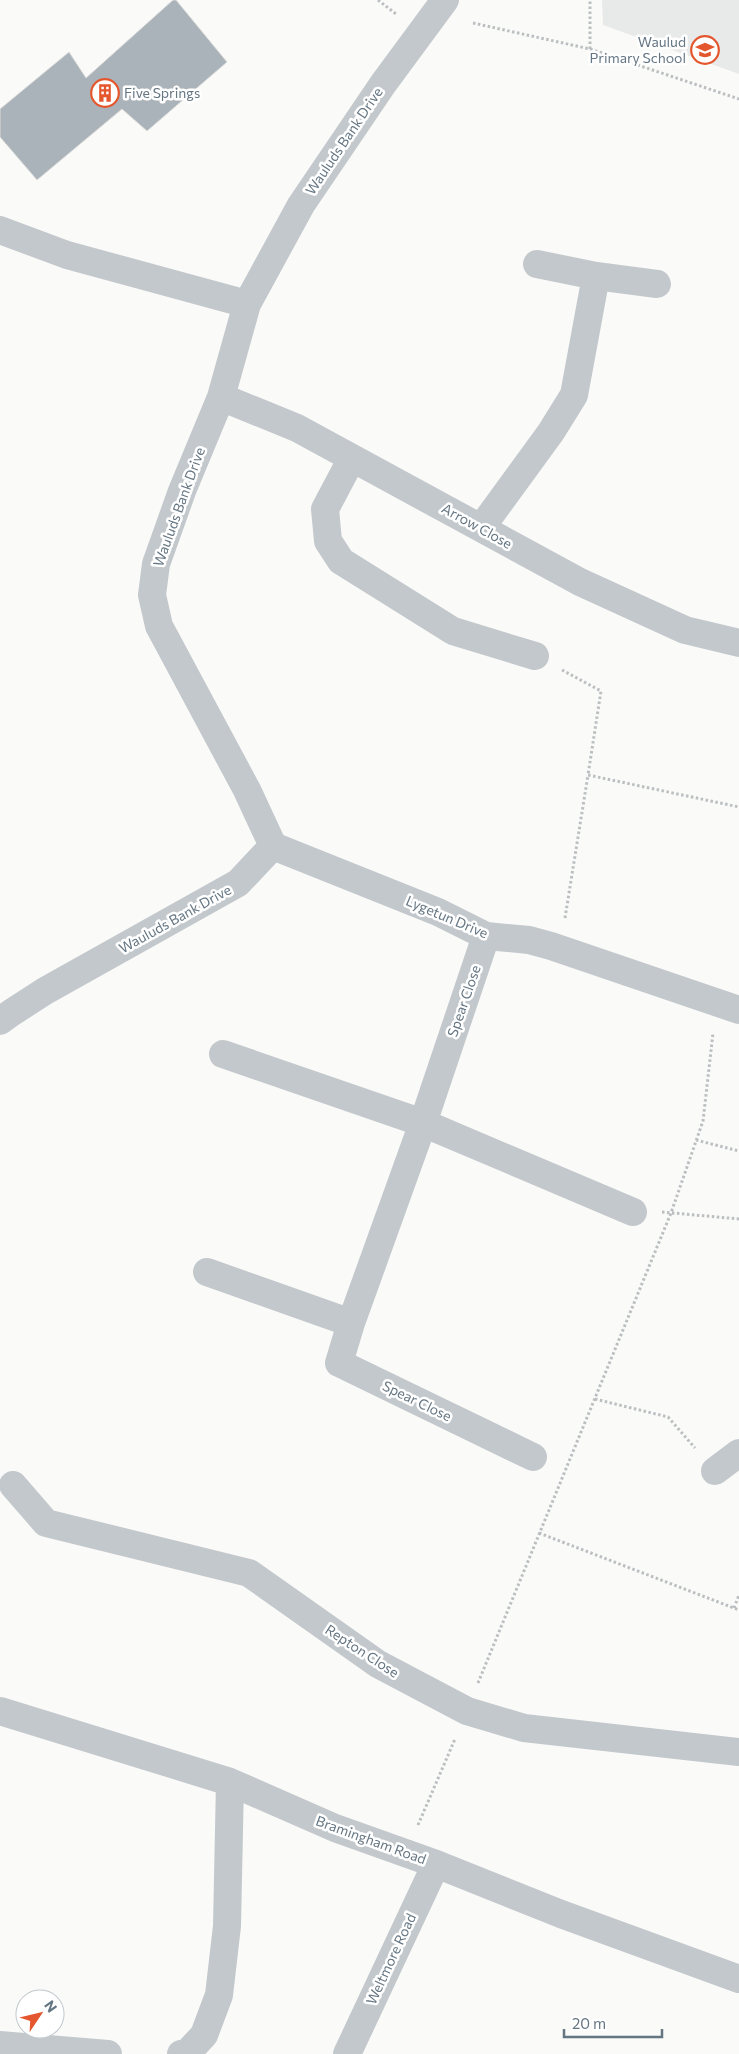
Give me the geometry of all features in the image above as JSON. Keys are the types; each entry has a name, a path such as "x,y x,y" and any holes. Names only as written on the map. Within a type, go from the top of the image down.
{"street":[{"name":"Wauluds Bank Drive","path":"0,1022 10,1013 45,991 238,883 272,846 247,790 159,626 152,595 156,564 220,397 247,304 301,205 383,84 445,0"},
{"path":"0,230 67,254 247,304"},
{"path":"537,264 596,276 656,284"},
{"path":"481,528 551,432 574,395 596,276"},
{"name":"Arrow Close","path":"220,397 297,428 580,582 685,630 739,643"},
{"path":"352,458 325,509 328,541 341,561 453,631 535,656"},
{"name":"Lygetun Drive","path":"272,846 438,912 486,936 530,940 551,946 739,1010"},
{"name":"Spear Close","path":"486,936 423,1122 351,1323 339,1363 532,1457"},
{"path":"223,1054 423,1122 633,1212"},
{"path":"207,1272 351,1323"},
{"path":"715,1471 739,1453"},
{"name":"Repton Close","path":"13,1485 46,1523 249,1573 378,1664 467,1710 524,1728 739,1752"},
{"name":"Bramingham Road","path":"0,1711 230,1782 335,1828 436,1864 561,1914 739,1979"},
{"path":"181,2054 188,2052 204,2035 219,1995 227,1926 230,1782"},
{"name":"Weltmore Road","path":"346,2054 436,1864"},
{"path":"0,2045 108,2054"}],"path":[{"path":"590,0 590,49"},
{"path":"473,23 590,49 739,99"},
{"path":"535,656 601,691 567,914 551,946"},
{"path":"588,775 739,807"},
{"path":"696,1140 739,1151"},
{"path":"633,1212 671,1212 739,1219"},
{"path":"595,1399 668,1417 715,1471"},
{"path":"539,1533 739,1610"},
{"path":"734,1608 739,1595"}],"shaded area":[{"name":"Waulud Primary School","path":"602,0 739,0 739,74 603,25"}],"building":[{"name":"Five Springs","path":"173,0 176,0 227,62 147,131 122,109 37,180 0,137 0,109 69,52 86,78"}],"place":[{"name":"Waulud Primary School","path":"705,50"},
{"name":"Five Springs","path":"105,93"}]}
